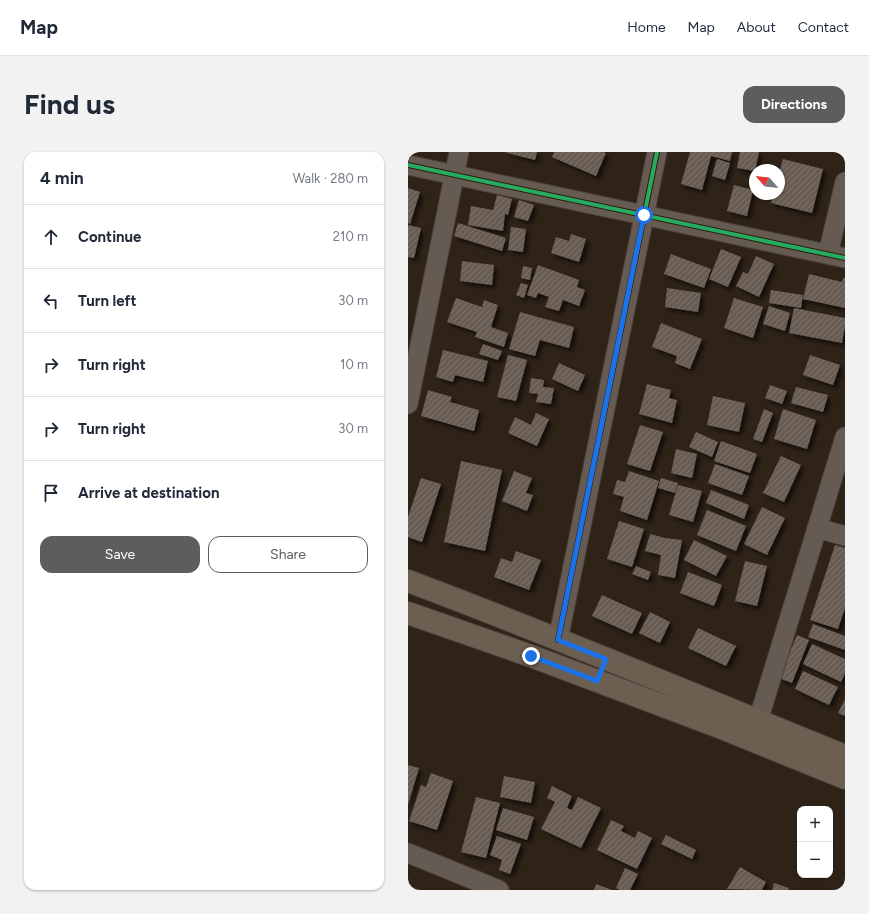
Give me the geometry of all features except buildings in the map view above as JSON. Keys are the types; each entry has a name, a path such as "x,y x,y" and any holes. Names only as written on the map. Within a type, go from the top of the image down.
{"main road":[{"path":"408,581 845,756"},
{"path":"408,613 531,656 722,728 845,778"},
{"path":"597,681 606,659"}],"street":[{"path":"408,404 412,365 459,152"},
{"path":"558,640 657,152"},
{"path":"408,165 837,256 845,182"},
{"path":"758,721 845,437"},
{"path":"818,528 845,536"},
{"path":"408,853 499,890"}],"cycle path":[{"path":"558,640 657,152"},
{"path":"408,165 845,258"}],"route":[{"path":"531,656 597,681 606,659 558,640 644,215"}]}
